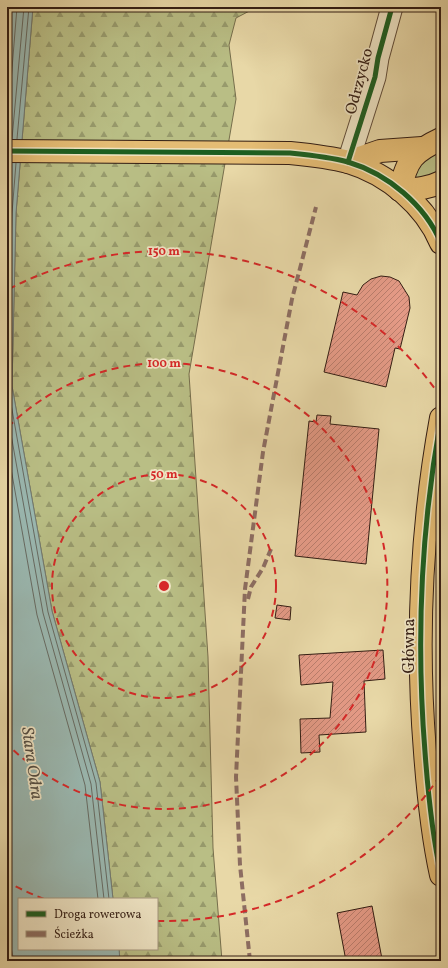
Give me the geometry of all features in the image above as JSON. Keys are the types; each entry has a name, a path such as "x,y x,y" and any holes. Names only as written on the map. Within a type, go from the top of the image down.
{"main road":[{"path":"348,162 380,151 432,143"},
{"path":"400,190 404,170 409,162 432,143"},
{"path":"7,151 290,153 348,162 371,171 400,190 422,213 432,226 441,243"},
{"path":"400,190 424,188 441,182"},
{"name":"Główna","path":"441,418 429,495 424,540 421,636 422,715 430,810 441,874"}],"street":[{"name":"Odrzycko","path":"348,162 372,84 392,7"}],"green space":[{"path":"33,7 257,7 236,18 229,45 236,99 189,374 208,657 213,848 222,961 120,961 119,950 158,950 158,898 113,898 100,782 52,611 12,386 16,213"},
{"path":"441,148 441,175 411,183 416,164"}],"water":[{"name":"Stara Odra","path":"7,7 33,7 16,213 12,386 52,611 100,782 113,898 18,898 18,950 119,950 120,961 14,961 7,930"}],"building":[{"path":"381,276 390,277 399,281 409,297 410,308 400,349 395,348 386,387 324,372 343,292 357,295 363,285 371,279"},
{"path":"317,415 331,416 330,424 379,429 366,564 295,556 309,421 316,422"},
{"path":"277,605 291,607 290,620 275,618"},
{"path":"383,650 385,679 364,681 366,732 319,735 320,752 301,753 300,719 330,718 333,682 301,685 299,655"},
{"path":"372,906 382,959 372,961 346,961 337,913"}],"marked path":[{"path":"250,961 240,865 236,777 245,589 263,452 292,299 316,207"},
{"path":"248,599 251,587 263,568 271,549"}],"cycle path":[{"path":"348,162 375,77 378,58 392,7"},
{"path":"7,151 290,153 334,159 363,167 377,174 404,193 425,216 441,243"},
{"path":"441,418 434,459 425,542 421,626 422,710 426,767 433,829 441,875"}]}
